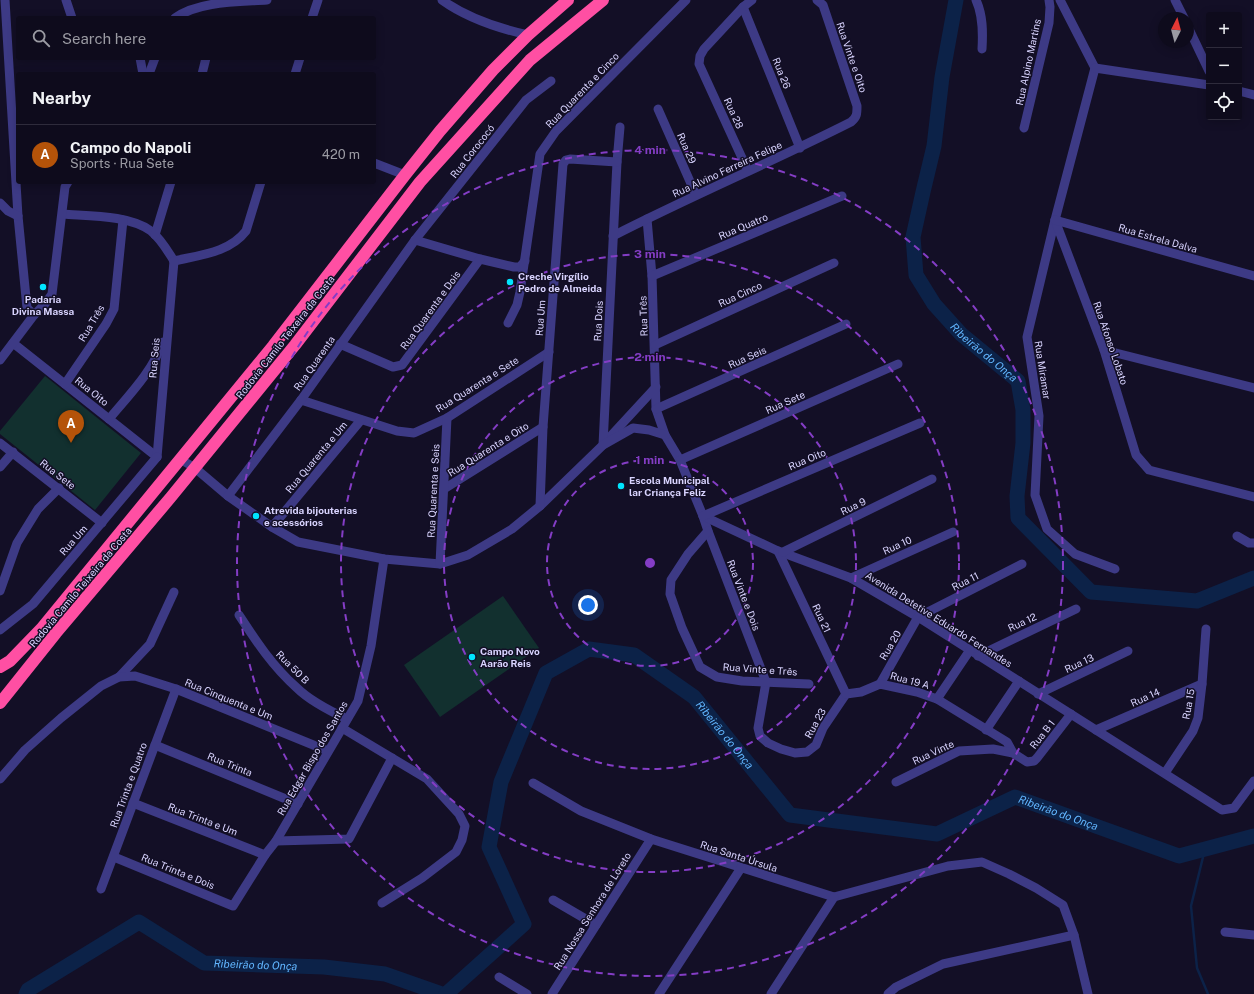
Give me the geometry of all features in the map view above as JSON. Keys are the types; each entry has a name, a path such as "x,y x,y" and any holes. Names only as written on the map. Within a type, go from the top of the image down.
{"highway":[{"name":"Rodovia Camilo Teixeira da Costa","path":"0,667 10,661 41,629 273,346 404,175 487,76 528,35 568,0"},
{"name":"Rodovia Camilo Teixeira da Costa","path":"0,703 56,633 295,345 420,182 530,60 603,0"}],"street":[{"path":"5,0 16,183"},
{"path":"66,0 71,16"},
{"path":"178,16 190,10 268,0"},
{"path":"313,16 318,0"},
{"path":"442,0 460,12 486,23 506,30 528,35"},
{"name":"Rua Quarenta e Cinco","path":"508,323 517,305 525,262 540,154 556,131 686,0"},
{"path":"743,7 752,0"},
{"name":"Rua Vinte e Oito","path":"817,0 823,5 857,106 856,119 851,122"},
{"path":"976,0 980,9 983,36 982,49"},
{"name":"Rua Alpino Martins","path":"1024,128 1049,23 1050,0"},
{"path":"1060,0 1095,68 1206,85"},
{"path":"1175,0 1181,12"},
{"name":"Rua 28","path":"743,7 704,48 700,56 699,64 748,171"},
{"name":"Rua 26","path":"743,7 800,148"},
{"path":"1194,40 1206,65"},
{"path":"140,60 143,72"},
{"path":"150,72 154,60"},
{"path":"202,72 206,60"},
{"path":"296,72 299,60"},
{"name":"Rua Miramar","path":"1095,68 1027,337 1039,416 1035,495 1047,529 1075,554 1115,569"},
{"name":"Rua Corococó","path":"415,240 526,100 551,81"},
{"path":"1242,92 1254,95"},
{"name":"Rua 29","path":"658,109 696,195"},
{"name":"Rua Alvino Ferreira Felipe","path":"613,236 647,218 800,148 851,122"},
{"name":"Rua Dois","path":"603,445 620,127"},
{"name":"Rua Um","path":"540,506 549,352 563,164 566,160 570,159 617,162"},
{"path":"376,164 404,175"},
{"path":"16,184 28,308 34,315"},
{"path":"0,360 52,294 65,187 67,184"},
{"path":"155,235 170,184"},
{"path":"62,214 123,220 140,225 155,235 174,261 213,252 234,243 241,237 246,231 260,184"},
{"name":"Rua Quatro","path":"652,276 842,196"},
{"path":"0,203 8,211 18,216"},
{"name":"Rua Três","path":"647,218 652,276 656,409 665,435"},
{"name":"Rua Três","path":"65,384 106,324 114,309 123,220"},
{"name":"Rua Estrela Dalva","path":"1056,220 1254,276"},
{"name":"Rua Afonso Lobato","path":"1056,220 1104,350 1136,455 1149,470 1254,497"},
{"path":"415,240 480,259 514,267 520,266 525,262"},
{"name":"Rua Quarenta","path":"228,496 301,400 415,240"},
{"name":"Rua Quarenta e Dois","path":"340,344 393,367 402,365 480,259"},
{"name":"Rua Seis","path":"157,457 174,261"},
{"name":"Rua Cinco","path":"655,345 834,263"},
{"name":"Rua Seis","path":"656,409 846,324"},
{"path":"109,419 148,372 167,333"},
{"name":"Rua Oito","path":"13,342 157,457"},
{"path":"1104,350 1254,388"},
{"name":"Rua Quarenta e Sete","path":"301,400 397,431 414,433 447,418 549,352"},
{"name":"Rua Sete","path":"680,460 898,364"},
{"path":"180,459 194,468 228,496 272,527 298,542 384,559 440,564 468,554 512,529 540,506 603,445 656,387"},
{"name":"Rua Quarenta e Seis","path":"440,564 447,418"},
{"name":"Rua Quarenta e Um","path":"272,527 361,420"},
{"name":"Rua Oito","path":"703,516 920,423"},
{"name":"Rua Quarenta e Oito","path":"444,489 544,427"},
{"path":"603,445 633,428 650,430 665,435 680,460 703,516"},
{"name":"Rua Sete","path":"0,443 102,522"},
{"path":"0,467 13,452"},
{"name":"Rua Um","path":"0,630 33,604 157,457"},
{"name":"Rua 9","path":"780,551 932,480"},
{"path":"0,591 4,569 17,543 38,509 59,488"},
{"name":"Rua Vinte e Dois","path":"703,516 766,682"},
{"name":"Avenida Detetive Eduardo Fernandes","path":"703,516 780,551 851,578 918,617 1222,810 1234,808 1254,781"},
{"name":"Rua Vinte e Três","path":"708,531 688,554 671,580 670,594 682,628 700,667 717,677 742,681 809,684"},
{"name":"Rua 10","path":"851,578 953,532"},
{"path":"1237,536 1249,543 1254,543"},
{"name":"Rua 21","path":"780,551 846,694"},
{"name":"Rua Edgar Bispo dos Santos","path":"233,906 265,855 276,841 358,701 371,646 384,559"},
{"name":"Rua 11","path":"918,617 1022,564"},
{"name":"Rua Cinquenta e Um","path":"0,779 24,750 60,718 101,686 119,677 150,644 174,592"},
{"name":"Rua 12","path":"978,656 1076,609"},
{"name":"Rua 50 B","path":"239,615 265,654 297,689 326,708 347,719"},
{"name":"Rua 20","path":"880,684 918,617"},
{"name":"Rua 15","path":"1165,774 1193,731 1198,718 1206,629"},
{"path":"937,699 970,650"},
{"name":"Rua 13","path":"1038,694 1128,652"},
{"name":"Rua Cinquenta e Um","path":"119,677 135,676 176,689 328,751"},
{"name":"Rua 23","path":"766,682 758,728 760,736 768,743 795,753 807,752 816,745 823,728 846,694"},
{"path":"986,730 1019,682"},
{"name":"Rua 19 A","path":"846,694 861,692 880,684 918,692 937,699 1007,742 1013,753"},
{"name":"Rua 14","path":"1096,730 1202,684"},
{"name":"Rua Trinta e Quatro","path":"101,889 176,689"},
{"name":"Rua B 1","path":"1027,762 1034,761 1037,758 1070,714"},
{"path":"342,728 426,778 459,814 465,826 462,840 456,852 422,878 382,904"},
{"name":"Rua Trinta","path":"155,745 298,804"},
{"name":"Rua Vinte","path":"896,782 959,751 992,750 1013,753 1027,762"},
{"path":"276,841 349,838 392,758"},
{"name":"Rua Santa Úrsula","path":"533,783 580,811 651,839 834,897"},
{"name":"Rua Trinta e Um","path":"133,803 265,855"},
{"name":"Rua Nossa Senhora de Loreto","path":"552,994 651,839"},
{"name":"Rua Trinta e Dois","path":"114,857 233,906"},
{"path":"771,994 834,897 948,866 982,862 1036,888 1063,905 1074,935 1088,994"},
{"path":"659,994 741,868"},
{"path":"553,900 596,925"},
{"path":"1225,932 1254,935"},
{"path":"888,994 896,987 943,964 1074,935"},
{"path":"499,977 527,994"}],"green space":[{"path":"45,376 141,453 95,510 0,434 0,431"},
{"name":"Campo Novo Aarão Reis","path":"503,596 539,648 440,717 404,665"}],"waterway":[{"name":"Ribeirão do Onça","path":"956,0 942,77 934,146 913,237 916,275 934,304 961,334 1018,381 1023,410 1023,443 1017,496 1018,518 1091,592 1197,601 1254,578"},
{"name":"Ribeirão do Onça","path":"446,994 524,924 489,847 501,782 546,673 589,649 634,655 694,697 790,815 937,834 1015,797 1179,856 1254,836"},
{"path":"1205,849 1191,906 1197,968 1208,994"},
{"name":"Ribeirão do Onça","path":"26,994 28,990 139,922 204,963 324,967 385,974 442,994"}],"place":[{"name":"Creche Virgílio Pedro de Almeida","path":"510,282"},
{"name":"Padaria Divina Massa","path":"43,287"},
{"name":"Campo do Napoli","path":"71,443"},
{"name":"Escola Municipal lar Criança Feliz","path":"621,486"},
{"name":"Atrevida bijouterias e acessórios","path":"256,516"},
{"name":"Campo Novo Aarão Reis","path":"472,657"}]}
